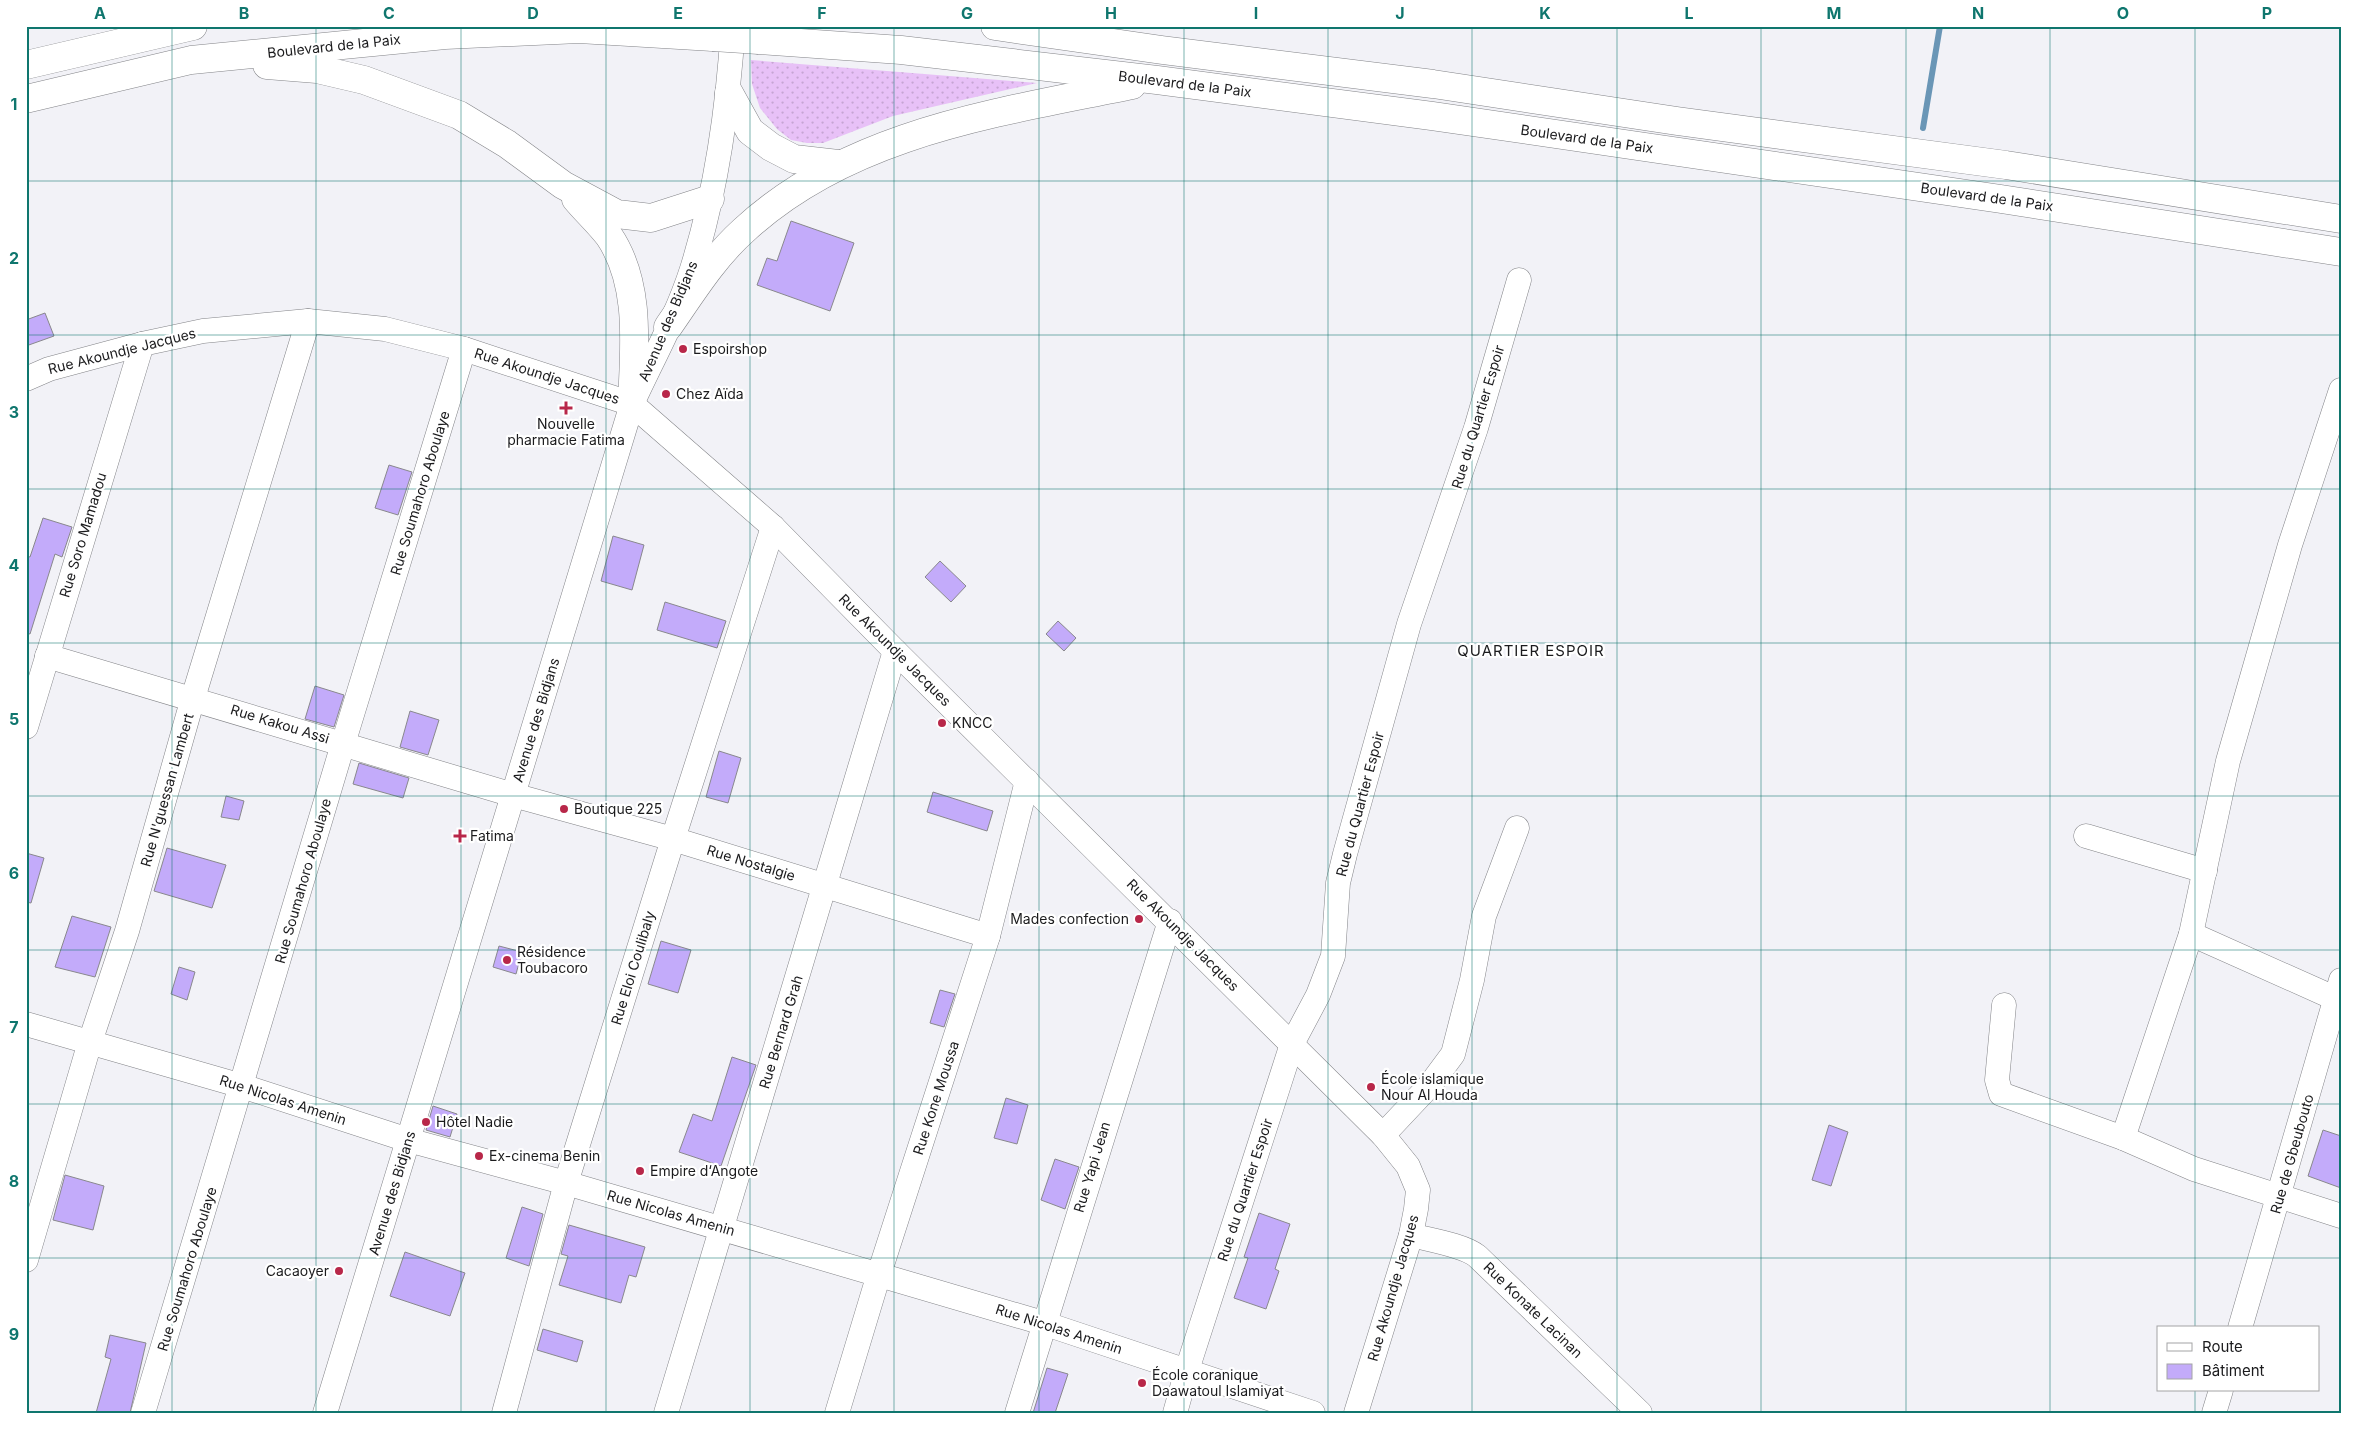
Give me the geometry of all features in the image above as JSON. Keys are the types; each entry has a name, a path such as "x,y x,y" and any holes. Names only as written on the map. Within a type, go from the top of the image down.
{"main road":[{"path":"26,65 193,26"},
{"path":"995,26 1162,50 1433,84 1678,122 2006,165 2341,219"},
{"path":"1123,26 1162,50"},
{"name":"Boulevard de la Paix","path":"26,99 191,60 445,35 569,30 723,32 759,40 901,50 1157,80 1442,118 2001,199 2341,252"},
{"path":"191,60 317,69 372,83 459,116 507,144 563,185 617,214 636,218 659,216 710,199"},
{"path":"668,327 706,273 742,232 780,199 838,164 897,141 956,122 1008,109 1157,80"},
{"path":"729,93 750,131 771,148 794,159 838,164"},
{"path":"563,185 609,237 630,289 632,296 634,348 632,404"}],"street":[{"name":"Avenue des Bidjans","path":"325,1413 632,404 692,270 721,155 729,93 723,32"},
{"name":"Rue du Quartier Espoir","path":"1175,1413 1187,1370 1292,1044 1318,995 1333,956 1338,883 1409,624 1476,428 1519,280"},
{"name":"Rue Akoundje Jacques","path":"26,379 49,369 142,344 204,331 308,321 385,329 464,349 632,404 773,527 894,651 1170,921 1383,1135 1408,1166 1418,1190 1411,1235 1356,1413"},
{"name":"Rue N'guessan Lambert","path":"26,1260 90,1042 127,931 193,698 308,321"},
{"name":"Rue Soro Mamadou","path":"26,726 142,344"},
{"name":"Rue Soumahoro Aboulaye","path":"144,1413 343,744 464,349"},
{"path":"2123,1138 2191,934 2231,751 2290,545 2341,390"},
{"name":"Rue Eloi Coulibaly","path":"504,1413 566,1183 773,527"},
{"name":"Rue Bernard Grah","path":"666,1413 894,651"},
{"name":"Rue Kakou Assi","path":"47,656 513,794"},
{"name":"Rue Kone Moussa","path":"837,1413 879,1274 988,936 1027,781"},
{"name":"Rue Nostalgie","path":"513,794 673,839 988,936"},
{"path":"1383,1135 1430,1085 1453,1054 1472,980 1484,916 1516,828"},
{"path":"2086,836 2205,871"},
{"name":"Rue Yapi Jean","path":"1017,1413 1043,1323 1170,921"},
{"path":"2191,934 2339,994"},
{"name":"Rue de Gbeubouto","path":"2241,1326 2339,994"},
{"path":"2004,1005 1997,1080 2001,1094 2123,1138 2194,1169 2341,1216"},
{"name":"Rue Nicolas Amenin","path":"26,1024 242,1086 408,1140 566,1183 1043,1323 1314,1413"},
{"name":"Rue Konate Lacinan","path":"1411,1235 1449,1246 1459,1246 1477,1256 1640,1413"},
{"path":"2214,1413 2220,1392"}],"shaded area":[{"path":"751,60 1037,83 893,116 823,143 807,143 791,140 777,129 760,108 752,84"}],"building":[{"path":"791,221 854,243 830,311 757,285 767,258 777,261"},
{"path":"45,313 54,336 26,346 26,320"},
{"path":"389,465 412,472 398,515 375,508"},
{"path":"43,518 72,527 62,557 55,554 30,634 26,633 26,556 30,557"},
{"path":"613,536 644,545 632,590 601,581"},
{"path":"940,561 966,586 951,602 925,577"},
{"path":"665,602 726,621 717,648 657,630"},
{"path":"1058,621 1076,638 1064,651 1046,634"},
{"path":"315,686 344,695 334,727 305,719"},
{"path":"410,711 439,720 428,755 400,747"},
{"path":"719,751 741,758 728,803 706,797"},
{"path":"359,763 409,778 403,798 353,784"},
{"path":"933,792 993,811 987,831 927,812"},
{"path":"226,796 244,801 239,820 221,817"},
{"path":"167,848 226,865 212,908 154,891"},
{"path":"26,853 44,858 31,903 26,902"},
{"path":"72,916 111,927 95,977 55,967"},
{"path":"661,941 691,950 678,993 648,984"},
{"name":"Résidence Toubacoro","path":"499,946 522,952 516,974 493,967"},
{"path":"179,967 195,972 187,1000 171,994"},
{"path":"940,990 955,994 944,1027 930,1023"},
{"path":"732,1057 756,1065 721,1166 679,1152 693,1114 712,1121"},
{"path":"1006,1098 1028,1105 1017,1144 994,1138"},
{"path":"433,1106 457,1114 450,1137 426,1130"},
{"path":"1829,1125 1848,1132 1831,1186 1812,1180"},
{"path":"2323,1130 2341,1136 2341,1188 2308,1176"},
{"path":"1055,1159 1079,1167 1065,1209 1041,1200"},
{"path":"65,1175 104,1186 93,1230 53,1220"},
{"path":"522,1207 543,1214 529,1266 506,1258"},
{"path":"1259,1213 1290,1224 1275,1269 1279,1271 1266,1309 1234,1298 1248,1258 1244,1257"},
{"path":"569,1225 645,1247 636,1277 629,1275 621,1303 559,1285 568,1256 561,1254"},
{"path":"405,1252 465,1273 450,1316 390,1296"},
{"path":"543,1329 583,1341 577,1362 537,1350"},
{"path":"110,1335 146,1343 130,1413 96,1413 111,1359 105,1357"},
{"path":"1047,1368 1068,1374 1055,1413 1033,1413"}],"waterway":[{"path":"1923,128 1940,26"}],"place":[{"name":"Espoirshop","path":"683,349"},
{"name":"Chez Aïda","path":"666,394"},
{"name":"Nouvelle pharmacie Fatima","path":"566,408"},
{"name":"KNCC","path":"942,723"},
{"name":"Boutique 225","path":"564,809"},
{"name":"Fatima","path":"460,836"},
{"name":"Mades confection","path":"1139,919"},
{"name":"Résidence Toubacoro","path":"507,960"},
{"name":"École islamique Nour Al Houda","path":"1371,1087"},
{"name":"Hôtel Nadie","path":"426,1122"},
{"name":"Ex-cinema Benin","path":"479,1156"},
{"name":"Empire d‘Angote","path":"640,1171"},
{"name":"Cacaoyer","path":"339,1271"},
{"name":"École coranique Daawatoul Islamiyat","path":"1142,1383"}],"district":[{"name":"QUARTIER ESPOIR","path":"1531,651"}]}
